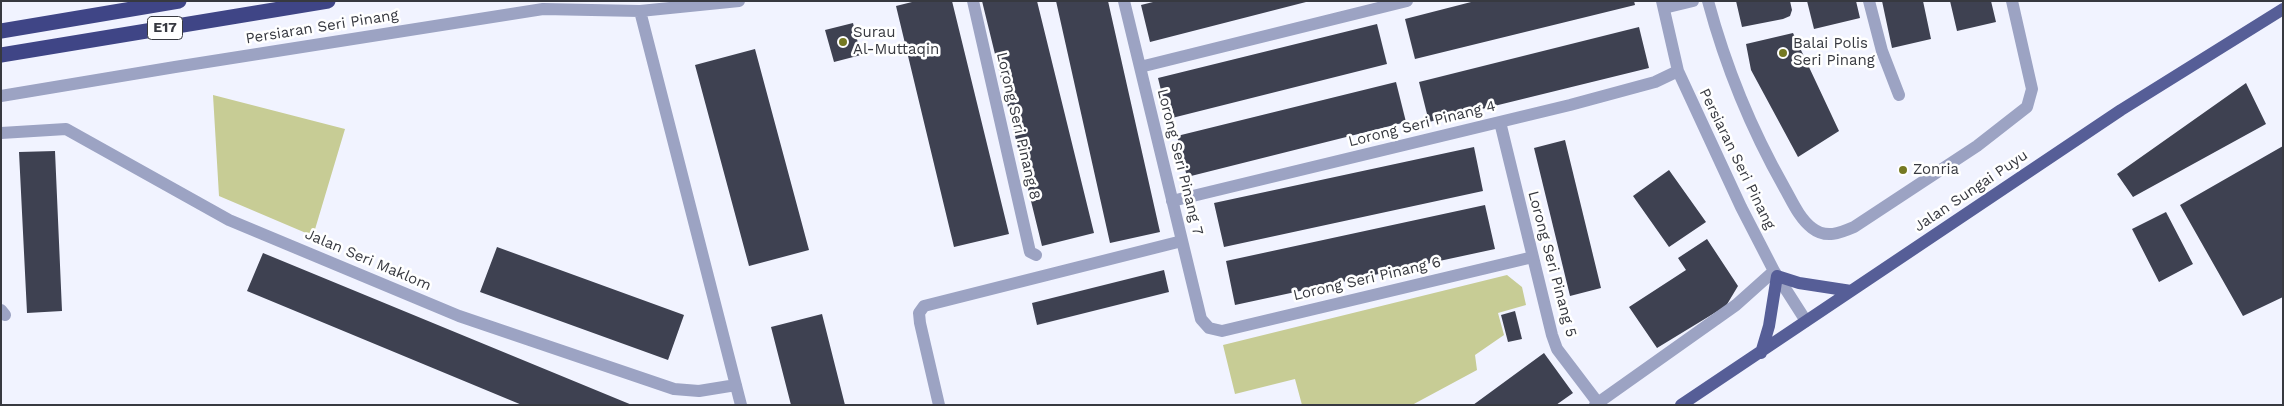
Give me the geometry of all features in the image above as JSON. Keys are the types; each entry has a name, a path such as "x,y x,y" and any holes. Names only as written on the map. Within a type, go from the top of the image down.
{"highway":[{"name":"E17","path":"1,31 179,1"},
{"name":"E17","path":"1,55 328,1"}],"main road":[{"name":"Jalan Sungai Puyu","path":"1681,405 2121,110 2283,9"},
{"path":"1761,353 1769,326 1776,274 1799,282 1852,291"}],"street":[{"name":"Persiaran Seri Pinang","path":"1,96 543,9 640,11 739,1"},
{"name":"Lorong Seri Pinang 8","path":"972,1 1030,252 1036,255"},
{"name":"Lorong Seri Pinang 7","path":"1124,1 1201,319 1209,328"},
{"path":"1140,67 1407,1"},
{"path":"1663,5 1693,1"},
{"path":"1708,1 1721,51 1741,101 1781,181 1801,216 1812,228 1824,234 1838,234 1854,227 1977,146 2027,107 2032,89 2012,1"},
{"path":"1869,1 1882,51 1899,95"},
{"name":"Persiaran Seri Pinang","path":"1663,5 1678,72 1740,207 1776,274 1806,322"},
{"path":"640,11 741,405"},
{"name":"Lorong Seri Pinang 4","path":"1172,201 1500,122 1655,82 1678,72"},
{"name":"Lorong Seri Pinang 5","path":"1500,122 1552,335 1557,349 1597,404"},
{"name":"Jalan Seri Maklom","path":"1,134 66,128 229,220 459,316 674,388 699,390 736,385"},
{"path":"939,405 920,323 919,313 924,306 1182,241"},
{"name":"Lorong Seri Pinang 6","path":"1209,328 1222,330 1533,257"},
{"path":"1597,404 1736,305 1776,274"}],"green space":[{"path":"213,95 345,129 313,236 219,196"},
{"path":"1507,275 1522,287 1526,305 1498,313 1504,335 1475,355 1477,370 1412,405 1302,405 1295,379 1235,394 1223,345"}],"building":[{"path":"916,1 952,1 1009,234 954,247 896,6"},
{"path":"982,1 1037,1 1094,233 1042,246"},
{"path":"1056,1 1108,1 1160,232 1110,243"},
{"path":"1157,1 1306,2 1150,42 1141,5"},
{"path":"1475,1 1634,1 1635,5 1415,59 1405,19"},
{"path":"1736,1 1790,1 1792,10 1790,16 1783,19 1742,27"},
{"path":"1807,1 1856,1 1860,18 1814,29"},
{"path":"1882,1 1923,1 1931,39 1892,48"},
{"path":"1950,1 1991,1 1996,22 1957,31"},
{"name":"Surau Al-Muttaqin","path":"853,23 861,55 834,62 825,30"},
{"path":"1377,24 1387,64 1168,119 1158,78"},
{"path":"1639,27 1649,68 1429,122 1419,82"},
{"path":"1793,33 1839,131 1798,157 1751,70 1746,44"},
{"path":"755,49 809,250 749,266 695,65"},
{"path":"1396,82 1406,122 1187,177 1177,136"},
{"path":"2246,83 2266,124 2133,197 2117,174"},
{"path":"1565,140 1601,288 1570,296 1534,148"},
{"path":"2283,146 2283,297 2243,316 2180,205"},
{"path":"1474,147 1483,191 1224,247 1214,203"},
{"path":"55,151 62,311 27,313 19,152"},
{"path":"1669,170 1706,222 1669,247 1633,196"},
{"path":"1485,205 1495,249 1235,305 1226,261"},
{"path":"2166,212 2193,264 2159,282 2132,229"},
{"path":"1707,239 1738,286 1726,306 1657,348 1629,307 1686,270 1678,258"},
{"path":"497,247 684,315 668,360 480,292"},
{"path":"263,253 632,405 522,405 247,291"},
{"path":"1164,270 1169,292 1037,325 1032,303"},
{"path":"1515,311 1522,339 1508,342 1501,315"},
{"path":"822,314 845,405 791,405 771,327"},
{"path":"1544,353 1573,393 1556,405 1473,405"}],"place":[{"name":"Surau Al-Muttaqin","path":"843,42"},
{"name":"Balai Polis Seri Pinang","path":"1783,53"},
{"name":"Zonria","path":"1903,170"}]}
